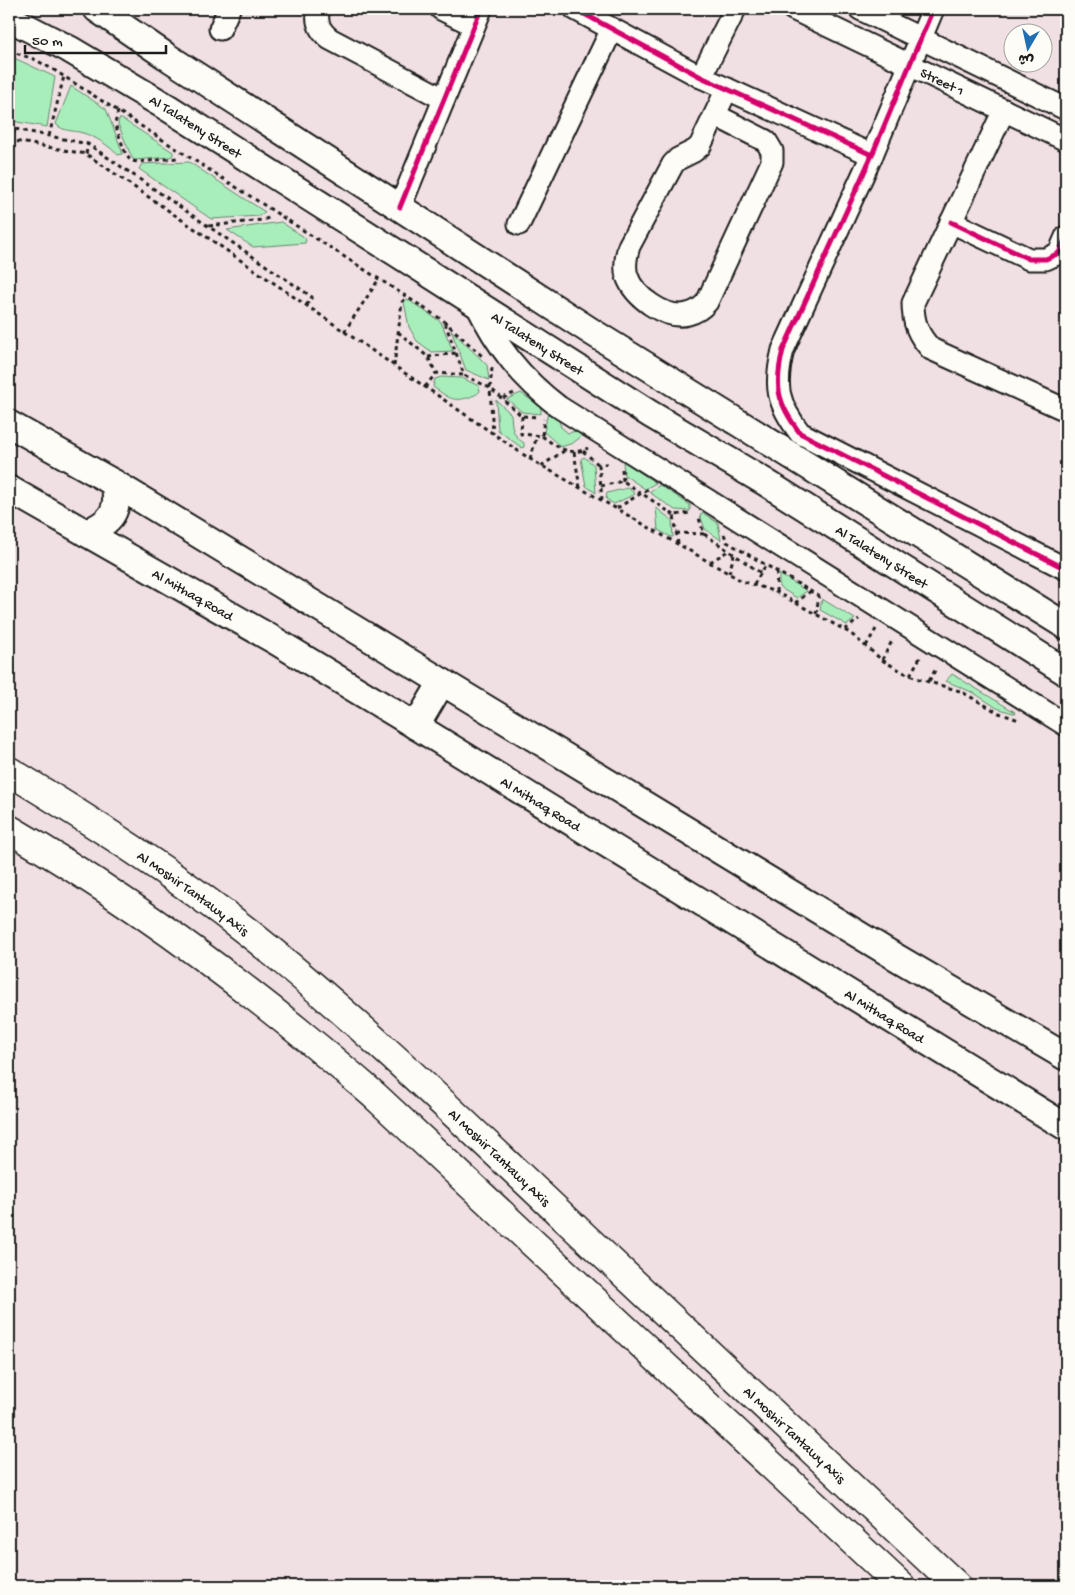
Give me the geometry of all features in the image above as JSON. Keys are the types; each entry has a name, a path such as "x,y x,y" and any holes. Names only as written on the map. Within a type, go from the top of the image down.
{"highway":[{"name":"Al Moshir Tantawy Axis","path":"9,771 121,841 184,885 247,932 351,1019 957,1586"},
{"path":"9,829 82,874 143,915 261,1001 318,1047 388,1109 901,1586"}],"main road":[{"path":"97,9 166,56 592,332 1066,626"},
{"name":"Al Talateny Street","path":"9,18 70,49 170,109 650,414 765,482 1066,672"},
{"path":"9,424 114,483 880,948 1066,1057"},
{"path":"86,533 107,522 113,514 116,504 114,483"},
{"name":"Al Mithaq Road","path":"9,489 274,640 1066,1127"},
{"path":"416,726 442,682"}],"street":[{"path":"220,29 229,9"},
{"path":"319,9 317,20 319,28 330,39 444,99"},
{"path":"400,207 477,17 441,9"},
{"path":"575,9 701,77 872,155"},
{"path":"701,77 735,9"},
{"name":"Street 1","path":"794,9 1066,140"},
{"name":"Street 1","path":"860,9 891,16 920,39 1066,110"},
{"path":"933,9 872,155 783,350 778,372 779,394 787,415 800,433 1065,566"},
{"path":"877,49 891,16"},
{"path":"519,224 612,29"},
{"path":"715,115 766,141 773,157 708,302 702,308 688,315 671,314 652,304 636,292 627,275 626,256 629,246 668,170 678,159 700,146 727,89"},
{"path":"1004,110 913,303 913,316 916,329 922,340 932,349 1066,410"},
{"path":"951,222 1030,259 1046,260 1064,249"},
{"path":"476,304 497,343 525,378 559,407 1066,725"}],"path":[{"path":"9,51 34,59 64,76 444,321 485,360"},
{"path":"49,136 64,76"},
{"path":"118,111 115,124 126,155 131,160 138,162 177,158"},
{"path":"9,124 15,129 88,144 126,168 312,297 306,306"},
{"path":"15,129 10,140 86,154 541,466 742,581 776,592 845,630 882,660 910,675 951,687 999,713 1023,721"},
{"path":"86,154 88,144"},
{"path":"126,168 131,160"},
{"path":"209,226 269,218"},
{"path":"344,332 378,279"},
{"path":"394,366 402,302 406,297"},
{"path":"444,321 464,375"},
{"path":"398,332 428,357 436,373"},
{"path":"428,357 456,354"},
{"path":"493,434 490,388 492,366 497,370"},
{"path":"425,388 436,373"},
{"path":"436,373 464,375 490,388 522,416 545,417 540,436 530,459"},
{"path":"503,398 520,390"},
{"path":"522,416 520,434 540,436 564,451 583,451 596,442 601,434"},
{"path":"541,466 564,451"},
{"path":"583,451 599,464 614,463"},
{"path":"574,452 580,488"},
{"path":"621,462 624,481"},
{"path":"599,464 602,500"},
{"path":"601,486 624,481 674,515 697,512 704,534"},
{"path":"617,508 650,488"},
{"path":"674,515 678,544"},
{"path":"676,533 704,534 761,573"},
{"path":"710,562 728,551"},
{"path":"729,573 734,555"},
{"path":"754,584 766,565"},
{"path":"776,571 776,592"},
{"path":"795,603 811,591"},
{"path":"816,614 819,596"},
{"path":"845,630 859,620"},
{"path":"866,646 876,629"},
{"path":"882,660 893,639"},
{"path":"910,675 921,656"}],"green space":[{"path":"10,56 55,77 47,127 17,122 9,115"},
{"path":"71,86 106,109 122,154 118,155 93,137 65,130 56,124"},
{"path":"119,119 122,119 173,152 173,155 170,157 135,160 132,158 118,124"},
{"path":"189,162 265,212 259,216 211,219 139,169 142,164"},
{"path":"281,222 304,237 305,243 253,247 227,230"},
{"path":"407,299 441,322 453,351 432,352 417,341 409,327 404,302"},
{"path":"451,330 487,365 489,380 466,370"},
{"path":"441,377 462,378 479,386 480,391 464,399 450,398 433,387 435,379"},
{"path":"521,393 541,407 541,414 522,412 507,399"},
{"path":"496,400 511,414 513,431 524,443 524,447 522,448 498,430"},
{"path":"548,412 560,421 560,426 568,433 576,431 582,436 573,443 561,447 544,432"},
{"path":"584,457 594,465 596,493 586,486 581,459"},
{"path":"623,461 656,483 645,489 624,475"},
{"path":"660,485 690,505 690,511 675,510 649,492"},
{"path":"628,488 635,494 614,504 606,499 607,493"},
{"path":"656,508 672,520 673,537 658,530"},
{"path":"703,513 718,523 721,540 705,529 700,515"},
{"path":"779,574 807,591 797,598 779,587"},
{"path":"822,599 855,619 847,625 820,610"},
{"path":"952,674 1016,714 997,708 974,693 946,681"}],"cycle path":[{"path":"400,207 481,9"},
{"path":"575,9 701,77 872,155"},
{"path":"933,9 872,155 783,350 778,384 782,403 800,433 1064,568 1066,565"},
{"path":"951,222 1029,259 1046,259 1059,253 1066,237"}]}
